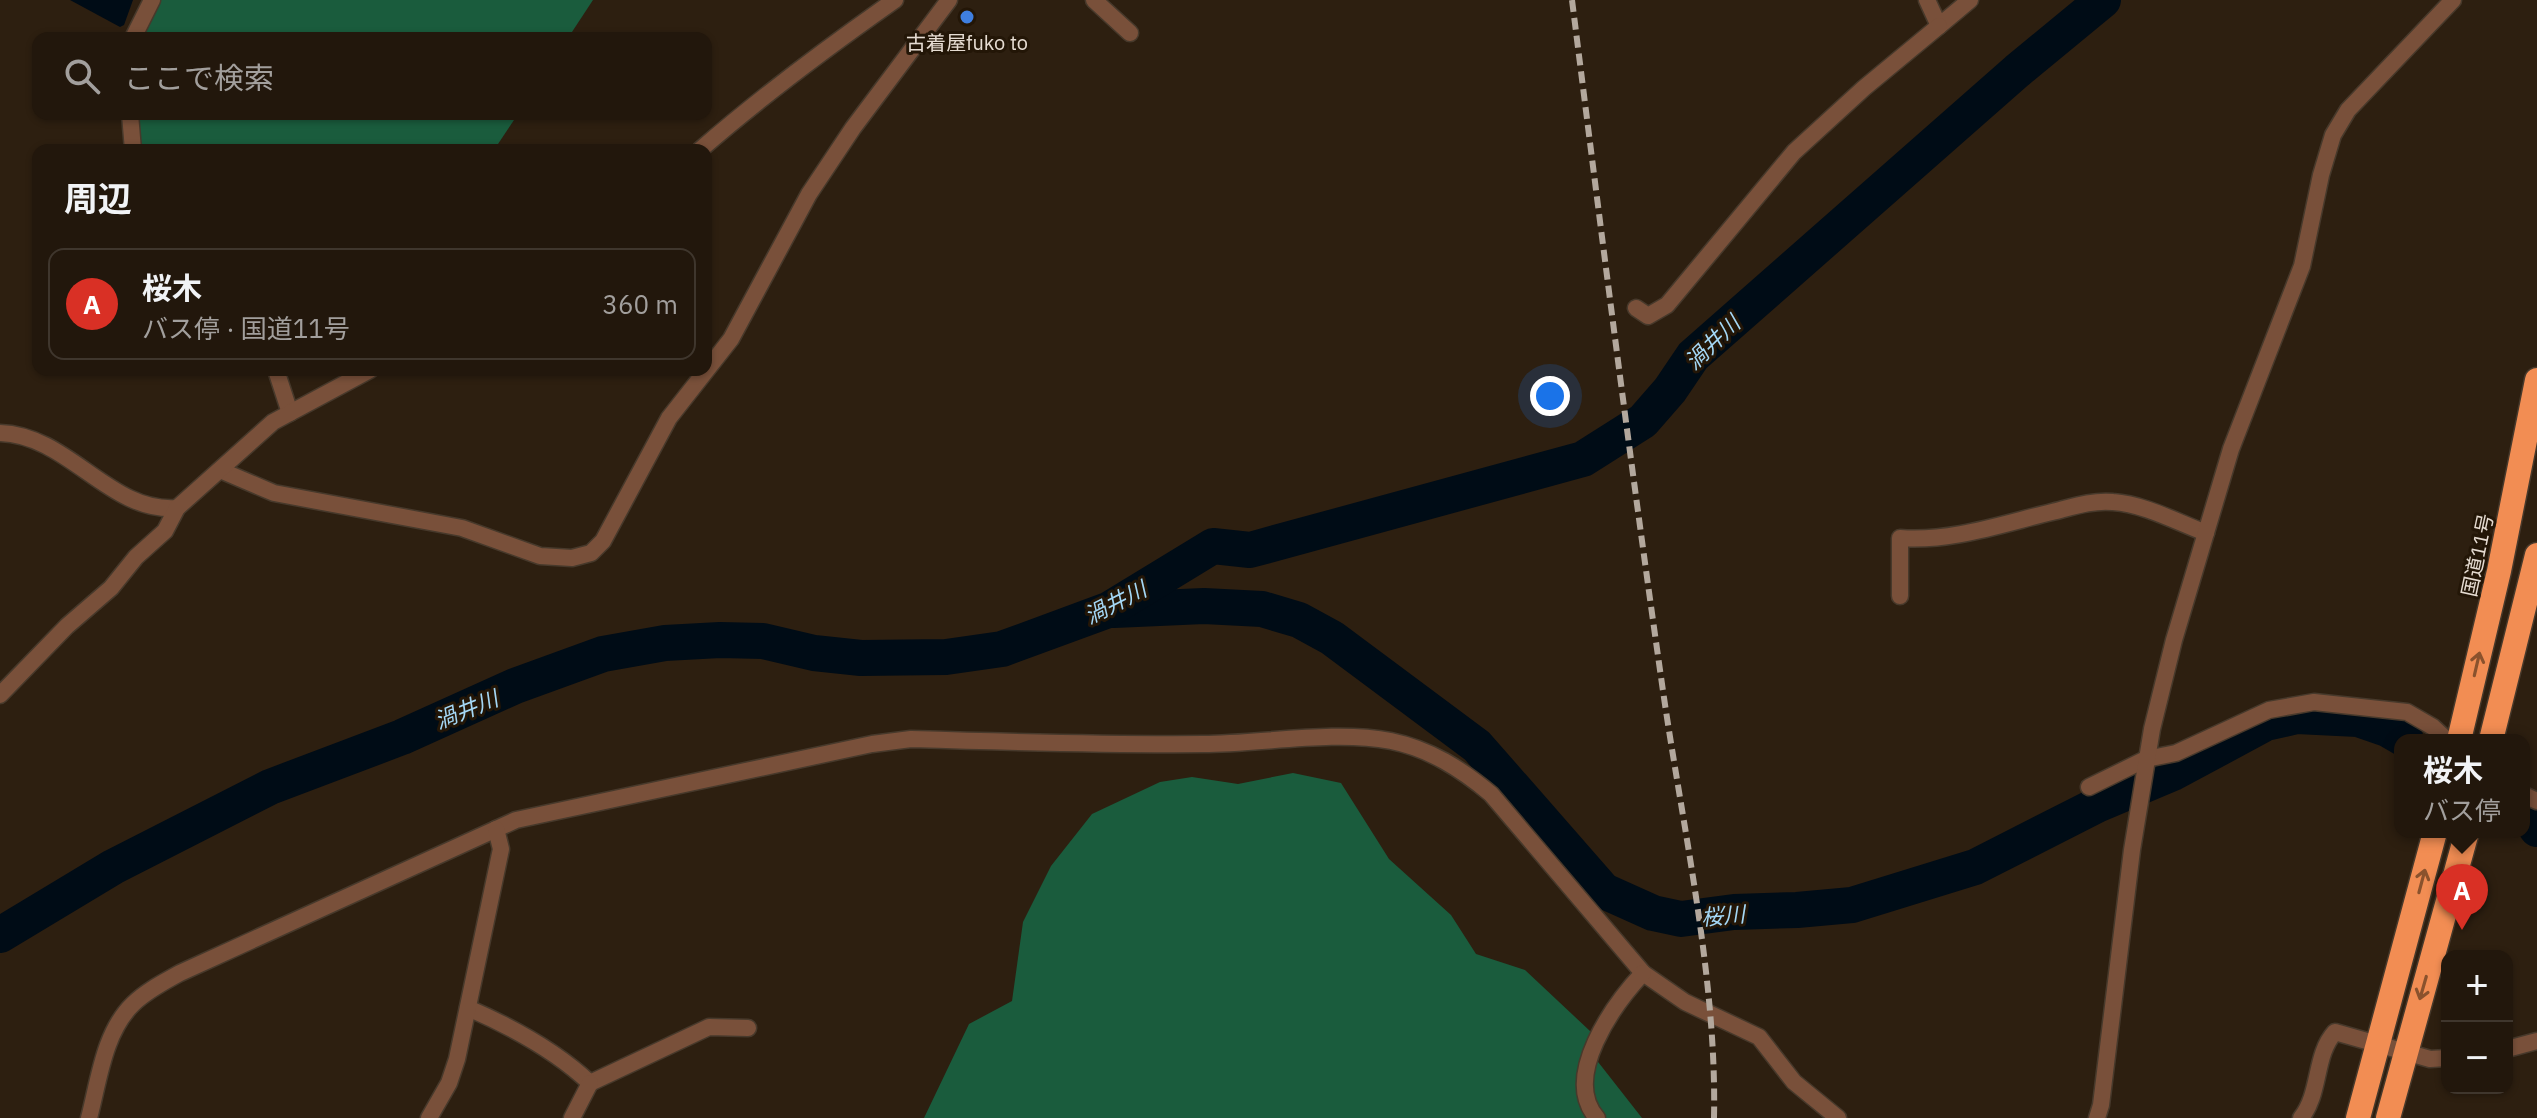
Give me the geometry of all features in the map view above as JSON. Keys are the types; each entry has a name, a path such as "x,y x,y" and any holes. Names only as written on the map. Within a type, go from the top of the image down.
{"highway":[{"name":"国道11号","path":"2460,734 2499,571 2537,380"},
{"path":"2493,734 2534,582 2537,555"},
{"path":"2358,1118 2433,838"},
{"path":"2388,1118 2465,838"}],"street":[{"path":"136,32 152,0"},
{"path":"707,144 838,40 895,0"},
{"path":"712,363 731,339 809,194 853,128 949,0"},
{"path":"1094,0 1130,33"},
{"path":"1927,0 1939,26"},
{"path":"1636,308 1648,316 1667,305 1794,152 1864,88 1970,0"},
{"path":"2097,1118 2145,764 2174,640 2231,449 2302,266 2321,175 2333,135 2348,110 2453,0"},
{"path":"130,120 132,144"},
{"path":"278,376 290,413"},
{"path":"0,695 165,531 177,508 273,422 359,376"},
{"path":"220,470 274,493 462,528 523,552 572,558 591,553 603,541 669,418 702,376"},
{"path":"0,433 46,443 124,496 144,505 159,509 177,508"},
{"path":"1900,596 1900,538 1919,540 1949,536 2089,503 2114,502 2145,509 2206,533"},
{"path":"2499,571 2534,582"},
{"path":"2089,787 2176,753 2269,710 2314,702 2407,712 2441,734"},
{"path":"89,1118 115,1029 134,1003 153,989 180,973 516,820 872,744 911,739 1204,744 1361,737 1392,741 1418,749 1467,774 1491,794 1643,973 1685,1002 1759,1037 1794,1082 1838,1118"},
{"path":"429,1118 453,1072 468,1008 501,849 496,829"},
{"path":"1597,1118 1589,1109 1585,1093 1586,1074 1595,1045 1627,989 1643,973"},
{"path":"468,1008 538,1044 569,1064 590,1083"},
{"path":"572,1118 590,1083 709,1027 748,1028"},
{"path":"2301,1118 2310,1104 2327,1041 2335,1032 2405,1053 2441,1058"},
{"path":"2513,1048 2537,1042"}],"green space":[{"path":"144,0 593,0 572,32 141,32"},
{"path":"135,120 514,120 498,144 139,144"},
{"path":"1293,773 1341,783 1389,859 1451,915 1476,954 1525,970 1590,1031 1595,1058 1642,1118 924,1118 969,1024 1012,1001 1023,922 1051,866 1092,814 1160,782 1192,777 1238,784"}],"shaded area":[{"path":"70,0 133,0 124,25 120,27"}],"waterway":[{"name":"渦井川","path":"0,935 113,867 270,787 402,737 515,686 603,654 665,643 720,640 763,641 814,653 861,658 946,657 1002,649 1108,610 1213,546 1250,550 1583,459 1643,421 1670,390 1693,356 2017,71 2103,0"},
{"name":"桜川","path":"1114,610 1204,606 1262,609 1299,620 1332,638 1477,746 1604,891 1653,913 1681,919 1734,912 1852,905 1975,867 2097,805 2173,773 2266,723 2297,716 2358,719 2396,734"},
{"path":"2531,820 2537,829"}],"railway":[{"path":"1572,0 1651,605 1704,959 1710,1012 1714,1118"}],"place":[{"name":"古着屋fuko to","path":"967,17"},
{"name":"桜木","path":"2462,930"}]}
